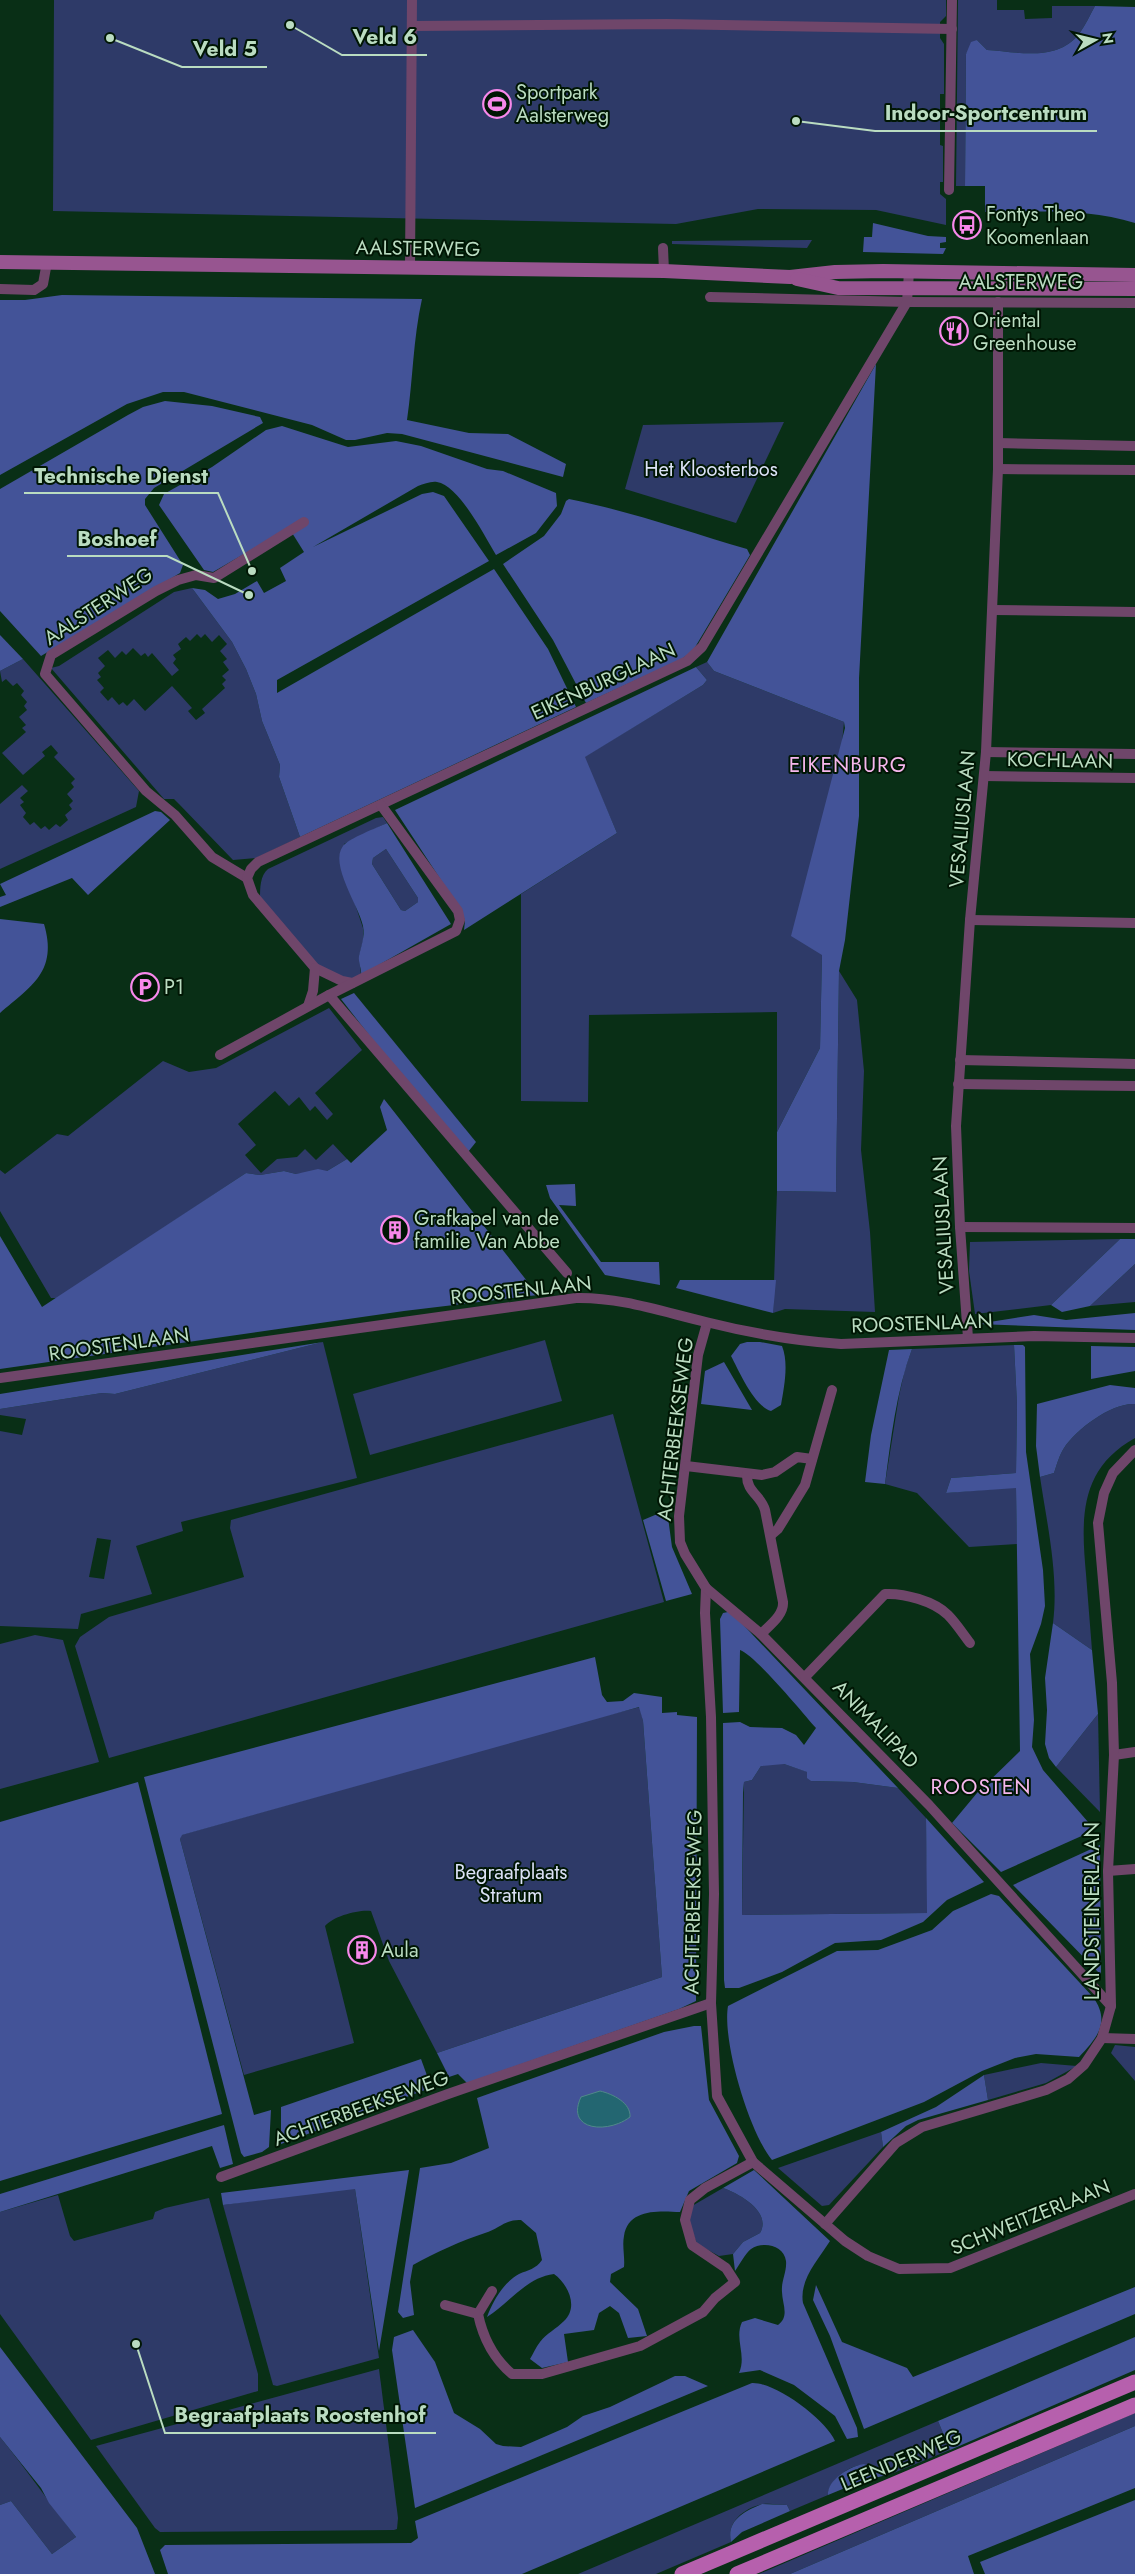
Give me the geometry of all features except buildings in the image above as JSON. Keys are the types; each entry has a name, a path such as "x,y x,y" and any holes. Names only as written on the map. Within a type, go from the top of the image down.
{"main road":[{"name":"AALSTERWEG","path":"0,262 664,271 790,277 836,272 1135,275"},
{"name":"AALSTERWEG","path":"790,277 838,288 908,295 1135,289"},
{"name":"LEENDERWEG","path":"682,2574 1135,2382"},
{"name":"LEENDERWEG","path":"738,2574 1135,2406"}],"street":[{"path":"410,268 412,0"},
{"path":"949,190 952,0"},
{"path":"412,26 667,24 952,29"},
{"path":"663,248 664,271"},
{"path":"0,289 34,290 43,284 47,262"},
{"path":"908,295 909,272"},
{"name":"AALSTERWEG","path":"710,297 908,295 998,302 1135,303"},
{"name":"EIKENBURGLAAN","path":"381,805 687,661 702,647 839,417 908,295"},
{"name":"VESALIUSLAAN","path":"968,1338 960,1227 956,1126 970,920 986,752 998,469 998,302"},
{"path":"998,443 1135,446"},
{"path":"998,469 1135,470"},
{"name":"AALSTERWEG","path":"247,878 212,857 174,815 146,791 45,674 51,655 156,590 196,575 214,578 304,522"},
{"path":"993,610 1135,612"},
{"name":"KOCHLAAN","path":"986,752 1135,754"},
{"name":"KOCHLAAN","path":"984,776 1135,778"},
{"path":"220,1055 308,1006 456,931 460,920 458,911 381,805 258,862 251,869 247,878 253,895 315,968 342,981 352,983"},
{"path":"970,920 1135,923"},
{"path":"308,1006 315,968"},
{"path":"329,995 567,1273"},
{"path":"960,1060 1135,1064"},
{"path":"958,1084 1135,1086"},
{"path":"960,1227 1135,1228"},
{"name":"ROOSTENLAAN","path":"0,1378 576,1298 613,1300 707,1322 818,1342 841,1344 968,1338 1135,1338"},
{"name":"ACHTERBEEKSEWEG","path":"221,2177 448,2094 711,2003 714,1894 711,1718 705,1613 706,1588 691,1567 680,1542 679,1516 698,1355 707,1322"},
{"path":"771,1535 778,1529 805,1485 832,1390"},
{"name":"LANDSTEINERLAAN","path":"825,2224 896,2144 922,2127 1046,2090 1068,2078 1084,2065 1102,2038 1111,2006 1108,1871 1114,1755 1112,1684 1098,1524 1104,1493 1113,1473 1135,1450"},
{"path":"686,1466 769,1475 797,1457 812,1459"},
{"path":"747,1474 748,1488 764,1504 783,1608 761,1634"},
{"name":"ANIMALIPAD","path":"706,1588 761,1634 948,1824 1111,2006"},
{"path":"805,1677 885,1594 895,1593 929,1603 946,1613 970,1643"},
{"path":"1114,1755 1135,1752"},
{"path":"1108,1871 1135,1869"},
{"name":"SCHWEITZERLAAN","path":"711,2003 717,2098 753,2162 825,2224 868,2256 899,2269 950,2268 1135,2194"},
{"path":"1102,2038 1135,2039"},
{"path":"492,2291 478,2314 481,2331 496,2359 512,2374 542,2374 640,2346 669,2332 703,2312 715,2298 735,2282 726,2268 692,2245 685,2220 690,2200 704,2188 753,2162"},
{"path":"445,2304 478,2314"}],"green space":[{"name":"Sportpark Aalsterweg","path":"54,0 946,0 946,16 940,22 940,38 944,44 944,94 940,94 940,145 943,146 943,182 940,182 940,194 946,199 946,225 876,210 758,209 676,224 53,211"},
{"path":"958,0 997,0 997,10 1024,10 1025,19 1052,18 1052,6 1095,6 1079,34 1060,49 1036,53 987,50 977,40 966,54 965,186 956,186"},
{"path":"812,240 807,248 672,244 672,241"},
{"name":"Het Kloosterbos","path":"784,422 736,523 625,489 643,425"},
{"path":"192,588 232,642 256,694 262,721 280,765 279,777 300,837 256,858 233,860 174,799 164,799 51,668 59,666 174,592","holes":["197,634 201,638 205,634 212,642 219,635 227,644 220,651 227,659 223,662 229,670 222,676 226,680 222,684 225,688 202,709 205,713 196,720 188,711 192,708 172,686 145,711 134,699 127,706 123,702 119,705 112,697 108,701 100,692 104,688 97,680 101,677 98,673 105,666 98,658 108,650 115,658 122,651 126,655 133,648 141,656 145,653 148,657 152,653 172,676 179,670 173,663 176,659 173,655 181,649 178,644 186,637 190,641"]},
{"path":"23,659 139,791 136,807 0,869 0,804 22,785 28,791 20,798 24,802 20,805 26,813 23,817 30,825 34,822 41,829 45,826 49,830 56,824 60,827 68,820 65,815 72,809 69,805 73,801 67,794 74,787 71,783 75,779 54,757 58,753 51,745 42,752 45,756 23,775 2,753 26,732 22,728 26,725 19,717 27,710 24,706 27,702 21,695 24,691 17,683 13,686 6,679 2,682 0,671"},
{"path":"707,662 714,671 844,722 822,955 820,1048 777,1132 777,1012 589,1015 588,1102 521,1101 521,894 617,833 584,757 703,685 707,680 696,667"},
{"path":"383,817 387,823 344,844 353,898 363,928 363,941 359,957 361,975 352,980 322,970 260,898 261,882 263,875 268,869 376,818"},
{"path":"386,849 418,898 418,902 405,911 401,910 372,864 373,858"},
{"path":"839,971 857,1000 864,1071 861,1150 870,1232 875,1312 785,1309 773,1313 777,1191 836,1192"},
{"path":"329,1008 362,1050 315,1093 333,1114 327,1120 315,1106 310,1111 299,1097 289,1106 275,1091 238,1124 256,1145 245,1155 261,1173 277,1159 297,1157 305,1149 316,1160 333,1144 347,1159 327,1171 296,1174 284,1171 260,1175 246,1173 58,1298 51,1298 0,1211 0,1170 5,1174 57,1134 68,1136 163,1061 189,1072 216,1068"},
{"path":"1120,1239 1051,1305 975,1314 969,1271 970,1242"},
{"path":"1135,1264 1135,1302 1090,1306"},
{"path":"545,1340 562,1401 370,1455 353,1394"},
{"path":"323,1342 357,1478 181,1522 183,1531 136,1546 152,1594 81,1614 78,1629 0,1626 0,1431 22,1435 26,1419 0,1415 0,1409 102,1393 115,1394","holes":["97,1538 111,1540 104,1579 89,1577"]},
{"path":"1014,1345 1017,1404 1016,1473 951,1478 946,1493 1016,1487 1017,1544 969,1547 917,1493 885,1484 905,1369 912,1349"},
{"path":"1135,1404 1135,1438 1117,1450 1103,1465 1094,1480 1088,1497 1085,1515 1084,1554 1092,1650 1053,1623 1053,1569 1040,1477 1054,1473 1064,1448 1086,1425 1116,1407"},
{"path":"613,1414 664,1602 109,1758 75,1646 80,1637 109,1617 244,1577 230,1528 231,1520"},
{"path":"35,1635 63,1640 99,1762 0,1789 0,1644"},
{"name":"Begraafplaats Stratum","path":"640,1707 643,1721 662,1977 437,2053 389,1961 371,1911 354,1912 340,1916 325,1926 354,2043 244,2075 180,1839 181,1835"},
{"path":"1098,1714 1100,1812 1056,1767"},
{"path":"771,1763 784,1764 808,1772 811,1781 853,1782 898,1788 926,1818 928,1913 742,1915 744,1782 752,1780 761,1766"},
{"path":"1115,2045 1135,2047 1135,2081 1111,2053"},
{"path":"1041,2063 1077,2066 1046,2083 988,2100 984,2075"},
{"path":"881,2132 883,2147 829,2205 822,2206 778,2168"},
{"path":"351,2187 355,2189 379,2358 277,2386 273,2385 223,2205"},
{"path":"723,2188 745,2199 752,2205 762,2218 763,2225 760,2233 743,2242 733,2254 719,2256 697,2244 689,2222 692,2206"},
{"path":"58,2195 70,2236 74,2241 153,2219 155,2212 165,2208 209,2198 258,2374 258,2391 91,2440 0,2314 0,2212"},
{"path":"379,2369 398,2518 397,2529 394,2530 160,2532 155,2528 96,2446"},
{"path":"1135,2413 1135,2426 790,2574 759,2574"},
{"path":"938,2421 950,2450 891,2474 865,2465 854,2467 836,2479 828,2495 790,2511 787,2505 763,2504 756,2506 743,2513 734,2522 731,2528 731,2542 656,2574 578,2574"},
{"path":"0,2437 76,2537 52,2554 11,2501 0,2505"}],"shaded area":[{"path":"1095,6 1135,7 1135,223 1117,218 1080,213 985,212 985,186 965,186 966,54 971,42 977,40 987,50 1024,53 1048,52 1060,49 1079,34"},
{"path":"873,223 928,236 946,237 946,242 940,243 940,248 946,248 943,254 863,252 864,237 872,237"},
{"path":"62,295 422,299 407,420 469,433 508,434 566,464 563,477 402,434 387,433 355,440 346,440 312,425 184,392 163,392 127,404 0,475 0,300 25,300"},
{"path":"876,364 859,678 859,816 845,940 839,971 836,1192 777,1191 777,1132 820,1048 822,955 791,936 845,728 844,722 714,671 707,662"},
{"path":"165,401 212,406 260,417 263,423 154,488 145,499 145,505 183,565 180,573 41,656 0,611 0,489 143,407"},
{"path":"282,426 348,447 396,441 421,446 487,469 503,471 556,493 557,506 536,533 496,555 471,513 454,492 445,485 430,482 418,486 313,547 422,494 433,492 444,496 489,561 277,680 277,693 494,569 548,649 576,707 300,837 279,777 280,765 262,721 256,694 246,669 232,642 192,588 205,590 218,599 235,594 257,581 264,593 286,581 280,568 304,552 289,528 213,572 204,570 159,505 164,494 212,467 266,430"},
{"path":"569,499 637,516 747,549 750,555 694,649 682,659 586,703 553,640 503,564 544,536 561,514 566,501"},
{"path":"0,635 23,659 0,671"},
{"path":"696,667 707,680 703,685 585,757 617,833 464,930 465,921 462,912 395,810"},
{"path":"155,811 161,812 170,820 88,895 72,878 0,907 0,897 6,895 0,884"},
{"path":"387,823 451,924 361,975 359,959 363,926 342,874 340,854 346,843","holes":["386,849 418,898 418,902 405,911 401,910 372,864 373,858"]},
{"path":"0,919 44,924 48,954 45,966 32,985 0,1013"},
{"path":"354,993 476,1142 464,1157 341,999"},
{"path":"384,1099 538,1295 404,1311 0,1369 0,1236 42,1307 246,1173 260,1175 284,1171 296,1174 318,1169 327,1171 347,1159 351,1163 387,1130 380,1107"},
{"path":"575,1184 576,1206 559,1205 601,1262 659,1262 660,1285 605,1275 550,1198 546,1185"},
{"path":"1120,1239 1135,1239 1135,1264 1090,1306 1062,1312 1051,1305"},
{"path":"680,1280 776,1280 773,1313 676,1288"},
{"path":"1135,1313 1135,1330 977,1324 1034,1315 1066,1320"},
{"path":"323,1342 115,1394 102,1393 0,1409 0,1394"},
{"path":"747,1342 782,1346 786,1368 781,1405 771,1411 765,1408 753,1395 731,1356 740,1344"},
{"path":"1014,1345 1023,1345 1025,1347 1026,1452 1043,1570 1045,1606 1041,1624 1030,1654 1034,1720 1032,1747 1043,1770 1095,1830 1001,1872 952,1823 977,1793 1020,1751 1016,1488 946,1493 951,1478 1016,1473 1017,1404"},
{"path":"1091,1346 1135,1347 1135,1371 1091,1379"},
{"path":"912,1349 898,1399 885,1484 865,1482 871,1435 889,1350"},
{"path":"724,1362 752,1410 701,1404 705,1371"},
{"path":"1110,1385 1135,1388 1135,1404 1116,1407 1086,1425 1064,1448 1054,1473 1040,1477 1036,1446 1037,1404"},
{"path":"667,1510 672,1547 692,1594 666,1601 643,1520"},
{"path":"728,1612 734,1615 898,1788 853,1782 811,1781 807,1778 807,1772 784,1764 761,1766 752,1780 744,1782 742,1915 927,1913 926,1818 984,1882 947,1900 923,1922 881,1940 835,1943 782,1972 739,1988 725,1988 724,1980 723,1723 740,1722 750,1727 782,1728 796,1735 804,1745 816,1728 757,1662 740,1650 739,1712 723,1713 720,1619 723,1613"},
{"path":"1053,1623 1092,1650 1098,1714 1056,1767 1049,1758 1045,1744 1047,1710 1045,1678"},
{"path":"595,1657 602,1695 607,1702 623,1701 634,1693 662,1697 662,1713 677,1712 677,1715 697,1717 696,2001 679,2009 467,2083 458,2074 449,2077 437,2053 662,1977 643,1721 639,1707 182,1835 180,1839 254,2115 271,2110 269,2147 262,2152 244,2157 241,2153 144,1777"},
{"path":"138,1782 222,2114 0,2181 0,1822"},
{"path":"1100,1845 1100,1849 1101,1975 1013,1885"},
{"path":"991,1894 999,1896 1093,1997 1101,2014 1101,2022 1100,2029 1091,2043 1079,2057 1036,2054 1015,2058 982,2071 924,2102 772,2160 763,2147 746,2108 739,2086 729,2041 728,2006 837,1951 878,1950 932,1930 953,1911"},
{"path":"701,2026 709,2100 739,2156 737,2163 689,2191 680,2212 646,2213 632,2220 627,2227 623,2240 624,2267 611,2274 610,2282 638,2309 647,2336 628,2338 619,2313 610,2306 599,2313 594,2330 564,2334 568,2362 542,2368 530,2359 543,2339 564,2321 571,2309 571,2303 564,2284 554,2274 544,2276 527,2285 487,2317 503,2287 513,2278 534,2267 542,2260 536,2233 521,2220 506,2223 467,2239 413,2265 410,2282 414,2315 403,2318 398,2312 420,2168 451,2163 489,2148 477,2098 664,2032"},
{"path":"421,2059 429,2081 425,2090 281,2144 281,2107"},
{"path":"984,2075 988,2100 918,2120 906,2126 883,2147 881,2132 936,2107"},
{"path":"600,2091 610,2094 624,2103 628,2107 630,2117 611,2126 591,2126 584,2123 579,2117 578,2108 581,2097"},
{"path":"224,2125 233,2164 220,2168 212,2146 0,2212 0,2194"},
{"path":"409,2170 379,2351 355,2189 223,2205 221,2193"},
{"path":"754,2170 830,2241 807,2278 804,2286 803,2303 857,2428 858,2437 847,2439 835,2416 794,2385 760,2370 739,2373 742,2360 739,2335 742,2322 755,2318 778,2325 782,2322 785,2314 782,2288 786,2261 781,2251 767,2245 751,2249 735,2271 733,2254 743,2242 760,2233 763,2225 762,2218 758,2211 745,2199 723,2188"},
{"path":"816,2285 842,2342 907,2368 913,2377 1135,2287 1135,2314 864,2429 830,2336 813,2300"},
{"path":"413,2330 435,2362 454,2413 480,2429 496,2444 503,2446 521,2447 567,2427 583,2416 610,2407 675,2376 685,2376 708,2386 415,2508 392,2350 394,2337"},
{"path":"1135,2337 1135,2370 950,2450 938,2421"},
{"path":"0,2347 137,2528 155,2574 0,2574 0,2505 11,2501 52,2554 76,2537 49,2503 41,2488 0,2437"},
{"path":"752,2383 762,2384 774,2389 799,2404 822,2423 835,2441 522,2574 168,2574 160,2550 165,2545 411,2543 418,2538 415,2521"},
{"path":"1135,2426 1135,2488 968,2556 974,2574 790,2574"},
{"path":"864,2464 891,2474 862,2481 828,2495 831,2484 835,2479 846,2471"},
{"path":"1135,2500 1135,2574 985,2574 980,2562"},
{"path":"762,2504 787,2505 790,2511 742,2532 731,2542 731,2528 738,2517"}],"place":[{"name":"Veld 6","path":"290,25"},
{"name":"Veld 5","path":"110,38"},
{"name":"Sportpark Aalsterweg","path":"497,104"},
{"name":"Indoor-Sportcentrum","path":"796,121"},
{"name":"Fontys Theo Koomenlaan","path":"967,225"},
{"name":"Oriental Greenhouse","path":"954,331"},
{"name":"Technische Dienst","path":"252,571"},
{"name":"Boshoef","path":"249,595"},
{"name":"P1","path":"145,987"},
{"name":"Grafkapel van de familie Van Abbe","path":"395,1230"},
{"name":"Aula","path":"362,1950"},
{"name":"Begraafplaats Roostenhof","path":"136,2344"}],"district":[{"name":"EIKENBURG","path":"848,765"},
{"name":"ROOSTEN","path":"981,1787"}]}
